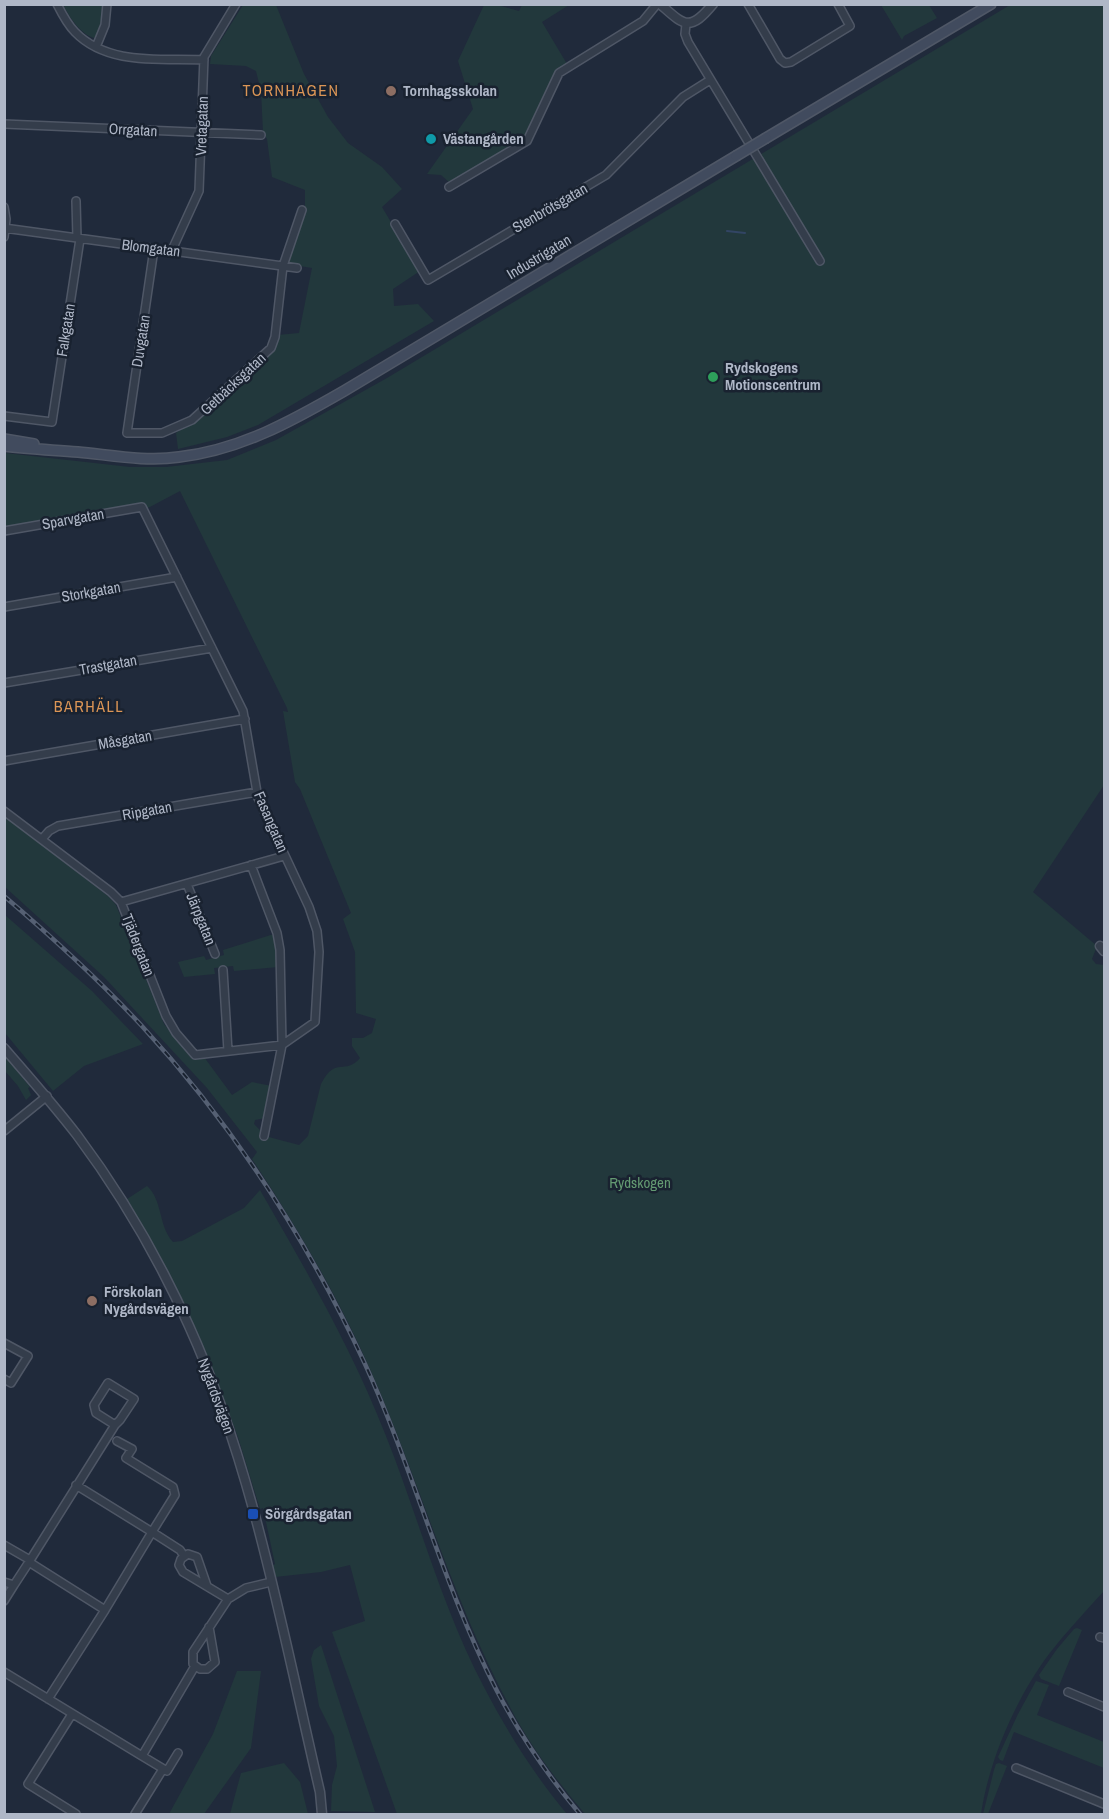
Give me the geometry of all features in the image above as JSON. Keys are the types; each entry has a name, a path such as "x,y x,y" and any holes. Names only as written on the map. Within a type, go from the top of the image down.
{"main road":[{"name":"Industrigatan","path":"4,447 140,458 177,458 224,449 273,430 344,391 991,4"},
{"name":"Industrigatan","path":"4,438 77,452"}],"street":[{"path":"57,4 75,31 96,47 114,54 126,57 204,60"},
{"path":"96,47 105,25 107,4"},
{"name":"Vretagatan","path":"172,250 199,191 204,60 236,4"},
{"path":"449,187 527,141 559,73 643,21 659,4 677,20 686,24 695,21 713,4"},
{"path":"748,4 780,59 785,63 850,26 838,4"},
{"path":"686,24 686,38 820,261"},
{"name":"Stenbrötsgatan","path":"395,224 428,280 606,175 683,97 710,80"},
{"name":"Orrgatan","path":"4,124 261,135"},
{"name":"Falkgatan","path":"4,416 52,422 78,238 76,201"},
{"path":"4,207 4,237"},
{"name":"Getbäcksgatan","path":"127,433 162,433 188,423 268,352 275,337 283,266 302,210"},
{"name":"Blomgatan","path":"5,228 297,268"},
{"name":"Duvgatan","path":"127,433 154,249"},
{"name":"Sparvgatan","path":"4,531 142,507"},
{"name":"Fasangatan","path":"142,507 243,711 256,792 315,924 319,952 315,1022 282,1045"},
{"name":"Storkgatan","path":"4,607 177,577"},
{"name":"Trastgatan","path":"4,683 212,648"},
{"name":"Måsgatan","path":"4,761 245,719"},
{"name":"Ripgatan","path":"42,839 58,826 256,792"},
{"name":"Tjädergatan","path":"4,811 121,902 166,1016 176,1033 195,1054 282,1045"},
{"name":"Järpgatan","path":"121,902 284,856"},
{"path":"251,865 277,933 280,950 282,1045 264,1136"},
{"name":"Järpgatan","path":"187,884 215,954"},
{"path":"223,970 228,1051"},
{"name":"Nygårdsvägen","path":"4,1048 78,1136 114,1188 159,1266 189,1327 232,1440 271,1582 320,1792 328,1815"},
{"path":"4,1131 46,1096"},
{"path":"4,1343 28,1356 11,1383 4,1379"},
{"path":"4,1601 76,1485 134,1399 108,1383 94,1405 96,1413 115,1425"},
{"path":"48,1700 175,1495 173,1487 126,1458 132,1449 117,1441"},
{"path":"76,1485 180,1550 184,1556"},
{"path":"4,1545 105,1610"},
{"path":"207,1586 197,1557 188,1554 184,1556 181,1559 180,1568 183,1572 228,1599"},
{"path":"4,1582 14,1586"},
{"path":"209,1627 215,1662 207,1669 195,1666 191,1661 193,1652 209,1627 228,1599 246,1588 271,1582"},
{"path":"142,1756 195,1666"},
{"path":"4,1672 167,1771 178,1753"},
{"path":"1068,1692 1104,1707"},
{"path":"72,1714 28,1784 76,1815"},
{"path":"1016,1768 1104,1804"},
{"path":"135,1815 163,1769"},
{"name":"Nygårdsvägen","path":"320,1792 322,1815"}],"green space":[{"path":"63,5 104,5 100,32 94,38 89,36 76,24"},
{"path":"243,5 276,5 304,74 328,117 348,143 382,167 402,189 382,207 420,271 393,289 394,306 418,304 434,321 258,425 227,437 178,449 176,433 208,411 273,351 278,335 299,333 312,268 287,264 305,211 305,190 272,177 267,139 263,132 261,91 256,71 246,66 210,64 211,56"},
{"path":"484,5 497,5 519,11 522,5 569,5 542,22 567,64 557,70 526,138 450,183 441,175 427,174 473,109 458,61"},
{"path":"881,5 929,5 937,18 904,36 902,40"},
{"name":"Rydskogen","path":"1010,5 1104,5 1104,785 1033,892 1097,946 1092,959 1096,964 1104,965 1104,1591 1055,1646 1026,1690 997,1751 981,1814 585,1814 535,1749 491,1670 458,1593 398,1436 354,1335 323,1275 252,1159 257,1152 207,1088 104,977 5,887 5,817 108,896 116,905 164,1024 192,1059 204,1057 232,1095 252,1082 272,1086 265,1118 255,1120 254,1124 261,1131 261,1135 299,1145 308,1136 321,1084 326,1075 331,1070 355,1063 360,1058 352,1046 352,1038 363,1038 372,1033 376,1019 356,1013 355,952 343,919 351,913 300,789 295,782 283,711 288,712 287,708 180,491 146,509 143,503 5,527 5,453 130,467 166,467 227,460 276,440 387,378"},
{"path":"5,915 92,991 143,1044 84,1066 53,1091 5,1033"},
{"path":"274,934 278,967 234,971 233,966 214,968 215,974 184,977 178,962 204,956 206,960 224,955 223,950"},
{"path":"5,1056 30,1087 28,1088 31,1095 26,1100 5,1071"},
{"path":"147,1186 156,1198 168,1236 173,1242 182,1241 244,1208 260,1190 328,1310 373,1404 444,1597 470,1659 513,1738 544,1785 567,1814 397,1814 332,1632 365,1621 350,1565 321,1572 275,1577 272,1566 275,1564 263,1508 260,1509 238,1437 215,1376 165,1266 127,1199"},
{"path":"1077,1628 1082,1630 1059,1686 1041,1679 1039,1675 1057,1649"},
{"path":"321,1645 375,1812 331,1811 332,1785 337,1766 334,1736 319,1706 311,1659 314,1650"},
{"path":"237,1671 261,1671 251,1748 204,1814 169,1814 213,1734"},
{"path":"1036,1681 1049,1685 1037,1715 1104,1742 1104,1768 1014,1732 1003,1761 1000,1760 998,1757"},
{"path":"284,1763 300,1782 308,1814 230,1814 241,1773"},
{"path":"996,1764 1007,1766 988,1814 983,1814 994,1770"}],"waterway":[{"path":"727,231 745,233"}],"railway":[{"path":"4,896 108,991 175,1063 237,1144 293,1229 343,1318 383,1404 460,1611 497,1691 535,1755 580,1814"}],"place":[{"name":"Tornhagsskolan","path":"391,91"},
{"name":"Västangården","path":"431,139"},
{"name":"Rydskogens Motionscentrum","path":"713,377"},
{"name":"Förskolan Nygårdsvägen","path":"92,1301"},
{"name":"Sörgårdsgatan","path":"253,1514"}],"district":[{"name":"TORNHAGEN","path":"291,90"},
{"name":"BARHÄLL","path":"89,706"}]}
